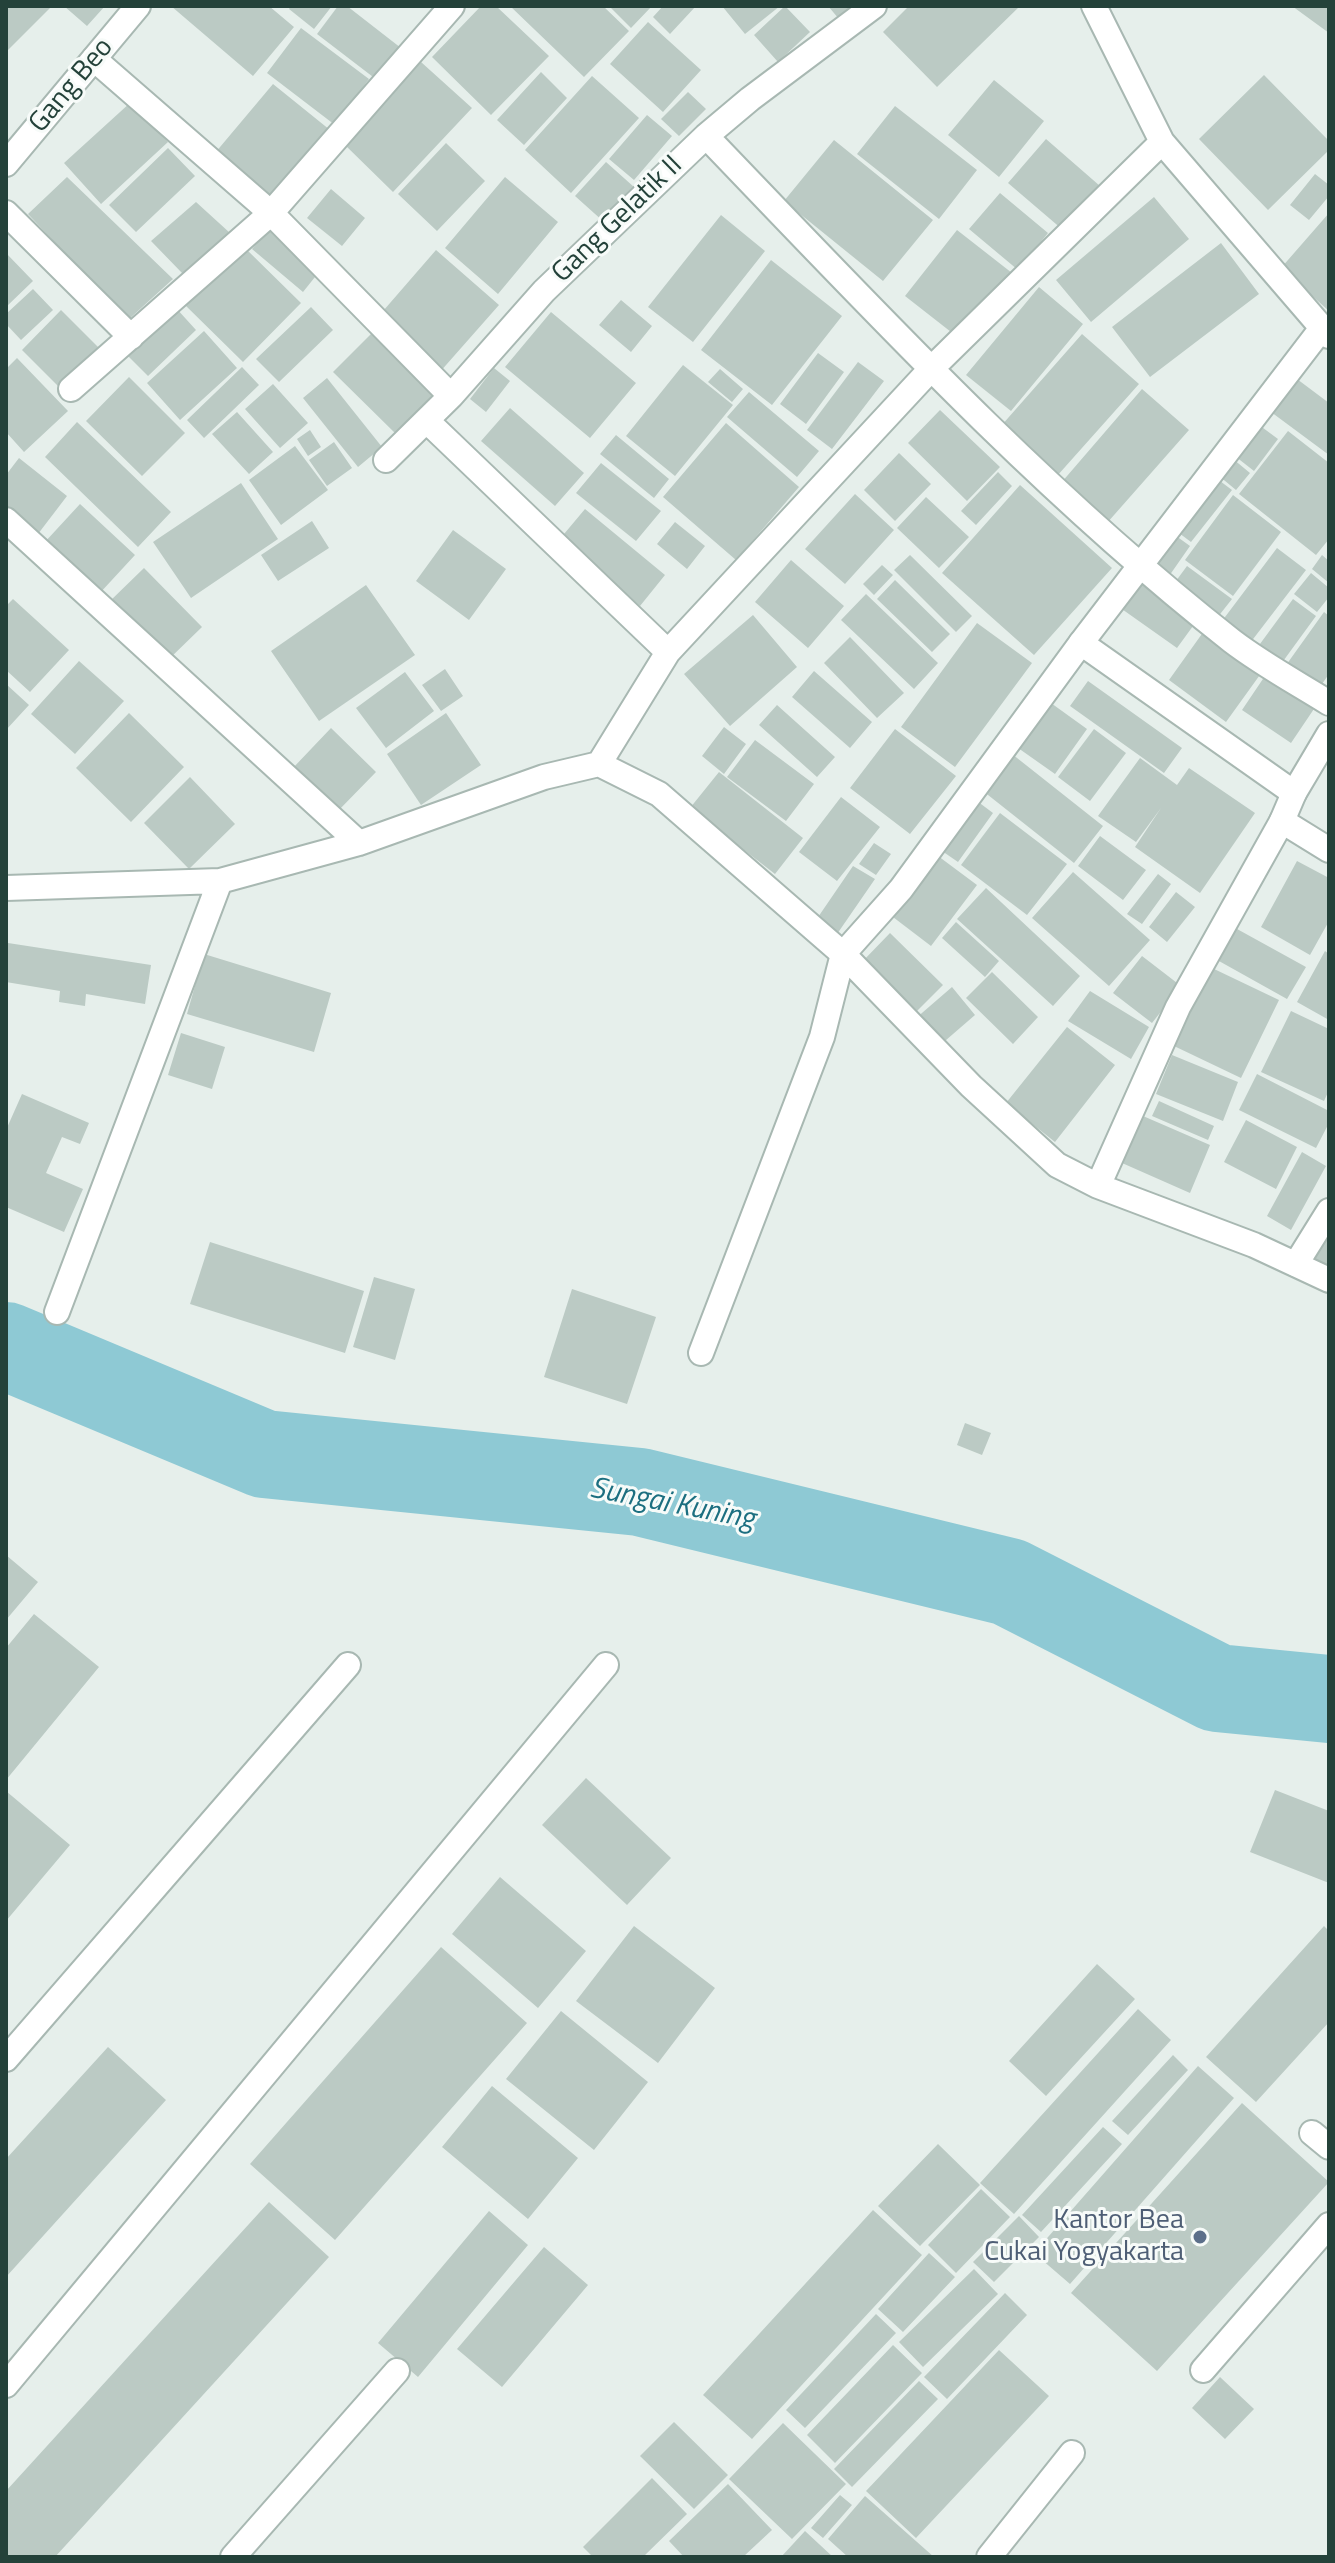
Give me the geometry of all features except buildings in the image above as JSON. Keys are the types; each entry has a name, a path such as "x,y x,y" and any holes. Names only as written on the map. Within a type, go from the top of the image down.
{"street":[{"name":"Gang Beo","path":"6,164 138,6"},
{"path":"71,389 271,213 452,6"},
{"name":"Gang Gelatik II","path":"386,460 451,396 544,291 706,136 874,6"},
{"path":"701,1353 822,1037 843,954 901,889 1140,565 1325,332 1162,142 1094,6"},
{"path":"94,59 271,213 451,396"},
{"path":"706,136 930,370 1140,565 1235,643 1329,703"},
{"path":"599,764 668,652 930,370 1162,142"},
{"path":"6,213 131,337"},
{"path":"427,421 668,652"},
{"path":"6,520 359,843"},
{"path":"1081,643 1294,793"},
{"path":"1098,1186 1178,1007 1329,734"},
{"path":"6,888 220,881 359,843 544,777 599,764 659,794 843,954 1022,1134 1057,1165 1098,1186 1329,1280"},
{"path":"1282,821 1329,850"},
{"path":"57,1312 220,881"},
{"path":"1296,1264 1329,1211"},
{"path":"6,2059 348,1665"},
{"path":"6,2385 606,1665"},
{"path":"1203,2370 1329,2225"},
{"path":"233,2557 397,2371"},
{"path":"989,2557 1072,2453"}],"waterway":[{"name":"Sungai Kuning","path":"6,1346 264,1454 640,1492 1009,1582 1217,1688 1329,1699"}],"place":[{"name":"Kantor Bea Cukai Yogyakarta","path":"1200,2237"}]}
